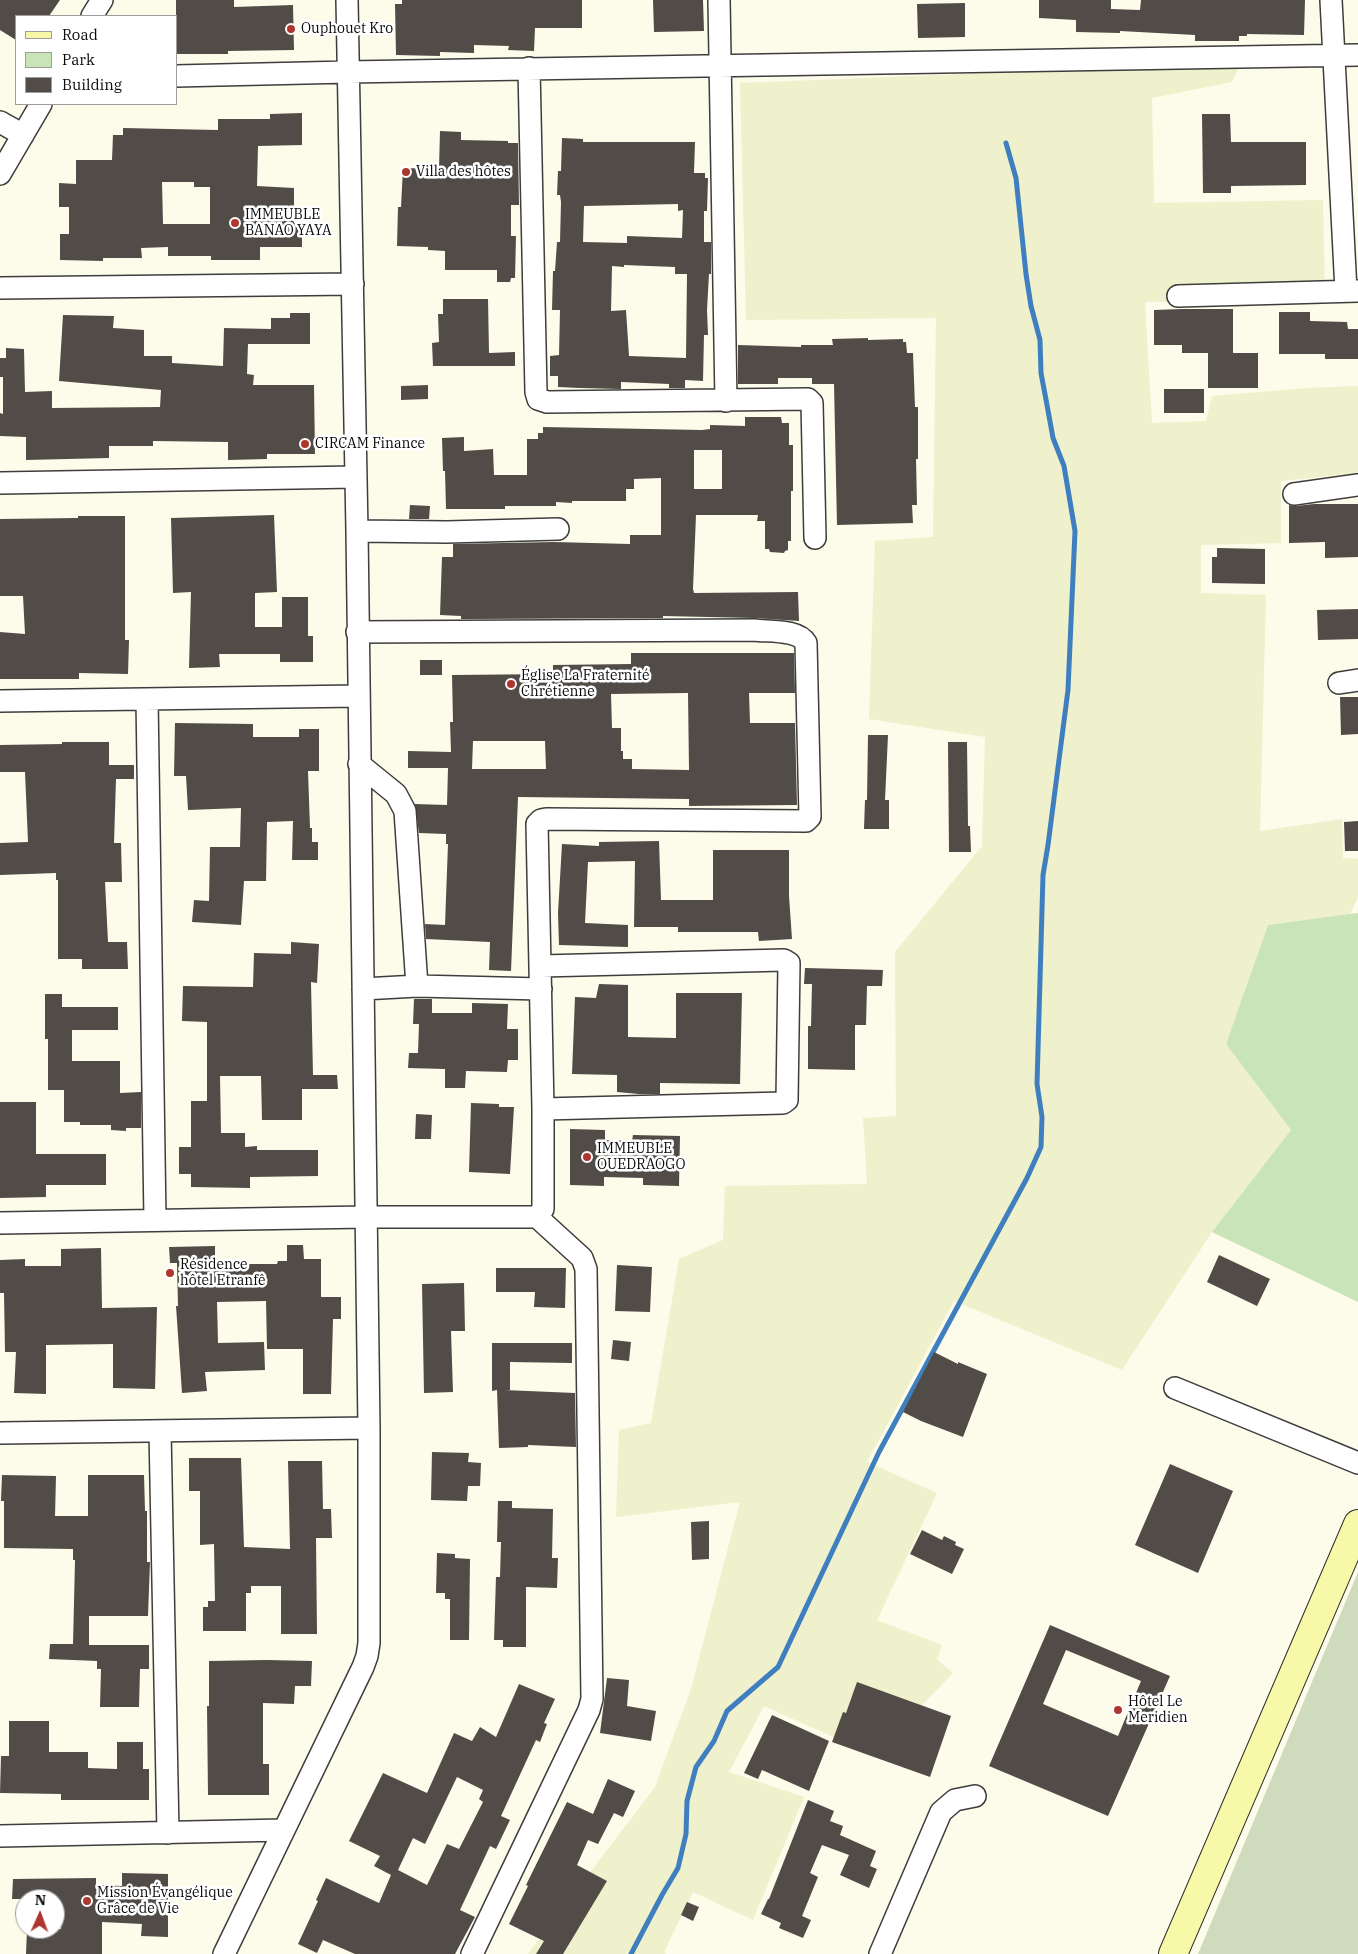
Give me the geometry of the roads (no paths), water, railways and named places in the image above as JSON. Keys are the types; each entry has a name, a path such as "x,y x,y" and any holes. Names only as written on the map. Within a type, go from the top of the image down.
{"street":[{"path":"93,15 102,0"},
{"path":"224,1954 367,1656 369,1643 370,1428 347,0"},
{"path":"719,0 726,401"},
{"path":"1178,296 1352,291 1331,0"},
{"path":"178,76 529,68 1358,55"},
{"path":"529,68 536,392 538,399 547,402 808,399 812,404 815,538"},
{"path":"0,174 40,105"},
{"path":"0,122 23,134"},
{"path":"0,288 353,284"},
{"path":"0,483 354,477"},
{"path":"1294,494 1358,485"},
{"path":"357,531 447,532 558,529"},
{"path":"357,632 754,630 795,635 803,638 806,643 810,816 806,821 541,820 537,824 543,1109 543,1209 537,1217"},
{"path":"0,701 358,696"},
{"path":"147,699 155,1220"},
{"path":"359,764 396,794 405,811 417,986"},
{"path":"541,966 784,960 789,963 787,1100 784,1103 543,1109"},
{"path":"363,988 417,986 541,989"},
{"path":"0,1223 366,1217 537,1217 582,1258 586,1269 592,1699 589,1710 472,1954"},
{"path":"1175,1388 1358,1463"},
{"path":"0,1433 370,1428"},
{"path":"160,1431 168,1832"},
{"path":"1173,1954 1358,1524"},
{"path":"880,1954 941,1812 955,1800 975,1796"},
{"path":"0,1836 283,1830"}],"waterway":[{"path":"631,1954 678,1868 686,1834 687,1801 696,1767 714,1741 727,1711 778,1667 879,1452 1027,1178 1041,1147 1042,1117 1037,1084 1043,875 1068,690 1075,531 1064,466 1053,438 1041,373 1040,340 1031,306 1026,274 1016,178 1006,143"}],"place":[{"name":"Ouphouet Kro","path":"291,29"},
{"name":"Villa des hôtes","path":"406,172"},
{"name":"IMMEUBLE BANAO YAYA","path":"235,223"},
{"name":"CIRCAM Finance","path":"305,444"},
{"name":"Église La Fraternité Chrétienne","path":"511,684"},
{"name":"IMMEUBLE OUEDRAOGO","path":"587,1157"},
{"name":"Résidence hôtel Etranfê","path":"170,1273"},
{"name":"Hôtel Le Meridien","path":"1118,1710"},
{"name":"Mission Évangélique Grâce de Vie","path":"87,1901"}]}
